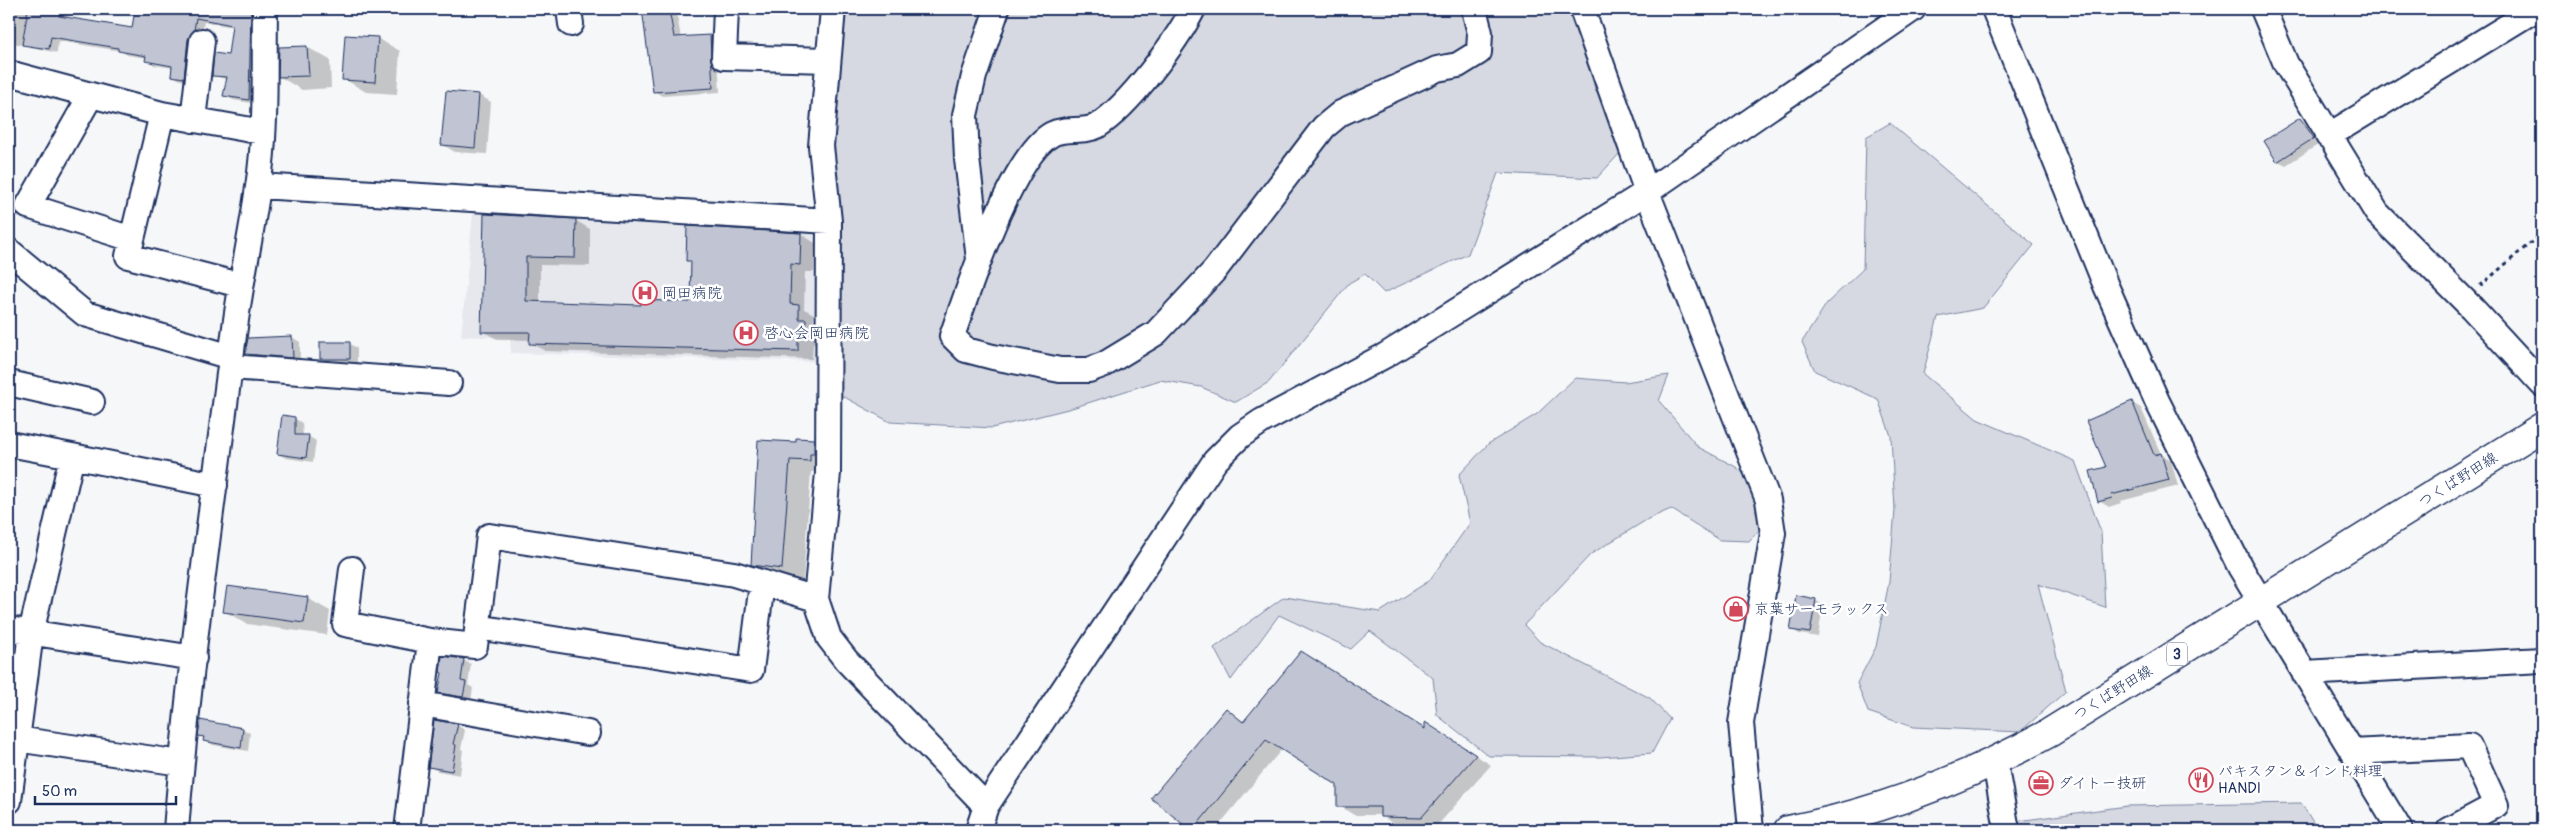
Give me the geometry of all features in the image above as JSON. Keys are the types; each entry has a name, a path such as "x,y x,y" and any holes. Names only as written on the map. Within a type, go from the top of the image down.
{"main road":[{"name":"つくば野田線","path":"1788,830 1862,813 1909,797 1995,762 2049,733 2542,427"}],"street":[{"path":"176,830 181,763 230,362 240,285 258,186 262,132 265,9"},
{"path":"726,9 724,57 828,60"},
{"path":"833,9 821,146 829,221 828,473 816,599 829,638 846,660 986,806"},
{"path":"979,259 964,115 974,76 997,9"},
{"path":"1193,9 1164,56 1117,110 1095,127 1052,134 1032,153 1004,201 979,259 952,336 966,350 1074,372 1089,370 1105,364 1156,333 1215,270 1324,127 1341,113 1437,69 1458,65 1479,52 1480,33 1474,9"},
{"path":"1582,9 1647,192 1768,500 1773,533 1741,723 1751,830"},
{"path":"978,830 986,806 1216,461 1240,436 1269,417 1386,355 1647,192 1913,9"},
{"path":"1994,9 2106,286 2157,402 2240,567 2400,830"},
{"path":"2263,9 2286,64 2328,136 2378,214 2464,300 2542,384"},
{"path":"2328,136 2536,9"},
{"path":"193,120 202,41"},
{"path":"9,73 162,114 262,132"},
{"path":"91,95 28,206 132,240"},
{"path":"162,114 128,256 240,285"},
{"path":"258,186 829,221"},
{"path":"9,250 85,314 230,362 449,383"},
{"path":"9,383 92,402"},
{"path":"9,444 215,485"},
{"path":"9,801 20,631 72,456"},
{"path":"352,569 345,624 430,642 475,646 489,536 734,574 816,599"},
{"path":"477,627 751,670 762,583"},
{"path":"20,631 194,658"},
{"path":"406,830 430,642"},
{"path":"2304,673 2542,660"},
{"path":"422,704 588,733"},
{"path":"13,739 181,763"},
{"path":"2352,752 2469,746 2496,805 2449,830"},
{"path":"1995,762 2007,830"}],"path":[{"path":"2464,300 2542,233"}],"shaded area":[{"path":"840,9 1576,9 1595,89 1632,140 1597,178 1498,173 1468,254 1384,293 1365,274 1349,283 1269,382 1236,402 1201,387 1160,380 1072,408 992,428 890,422 839,394 816,355 841,237 835,236 828,159"},
{"path":"1890,123 2034,245 1983,308 1938,317 1923,374 1977,419 2075,461 2101,532 2105,607 2038,584 2066,691 2020,732 1913,727 1868,712 1857,683 1876,647 1889,582 1895,510 1891,436 1878,399 1815,371 1802,342 1827,303 1863,269 1866,137"},
{"name":"岡田病院","path":"474,202 822,225 824,362 511,353 510,338 461,336"},
{"path":"1669,375 1659,401 1698,447 1736,467 1781,508 1749,541 1720,540 1671,509 1648,519 1591,554 1524,625 1540,642 1650,698 1670,719 1652,753 1600,757 1489,756 1437,715 1433,678 1370,631 1351,649 1279,615 1231,680 1214,648 1284,597 1380,612 1429,581 1470,523 1459,475 1488,444 1537,414 1575,378 1625,382"},
{"path":"2301,803 2318,830 2020,830 2018,821 2127,806"}],"building":[{"path":"28,9 60,9 59,16 132,28 135,9 251,10 249,100 223,96 227,77 212,76 214,53 228,55 232,25 196,18 194,31 188,39 184,78 171,76 172,66 145,61 146,56 118,51 118,48 51,37 49,49 22,45"},
{"path":"642,9 669,9 674,37 710,35 713,88 653,92"},
{"path":"345,35 378,37 375,82 342,80"},
{"path":"307,46 309,76 278,77 279,47"},
{"path":"446,91 479,94 475,148 441,145"},
{"path":"2300,118 2314,138 2277,162 2264,141"},
{"path":"484,214 576,219 575,258 526,257 526,301 641,305 641,300 690,302 691,261 686,261 687,226 801,233 800,265 791,264 790,304 799,305 799,319 806,319 805,336 798,336 798,351 529,344 530,332 481,332"},
{"path":"292,336 293,358 245,354 248,338"},
{"path":"320,342 350,342 350,359 320,359"},
{"path":"2132,401 2154,455 2161,453 2169,480 2111,495 2112,498 2098,502 2090,471 2106,467 2086,421"},
{"path":"282,415 295,417 295,435 309,435 306,458 277,454"},
{"path":"796,438 814,439 814,454 810,454 810,461 790,460 782,569 751,565 758,440 796,442"},
{"path":"227,586 308,597 304,623 223,612"},
{"path":"1796,595 1816,599 1810,633 1790,630"},
{"path":"1301,651 1425,729 1425,722 1476,755 1421,818 1380,817 1380,807 1337,807 1337,785 1266,740 1193,830 1190,830 1151,798 1226,708 1243,722"},
{"path":"442,656 464,659 461,681 466,682 463,697 438,693 442,673 440,672"},
{"path":"200,720 243,728 241,748 203,741 204,737 198,736"},
{"path":"434,720 458,724 453,744 456,745 452,771 428,767"}],"place":[{"name":"岡田病院","path":"645,293"},
{"name":"啓心会岡田病院","path":"746,333"},
{"name":"京葉サーモラックス","path":"1736,609"},
{"name":"パキスタン＆インド料理 HANDI","path":"2201,780"},
{"name":"ダイトー技研","path":"2041,783"}]}
